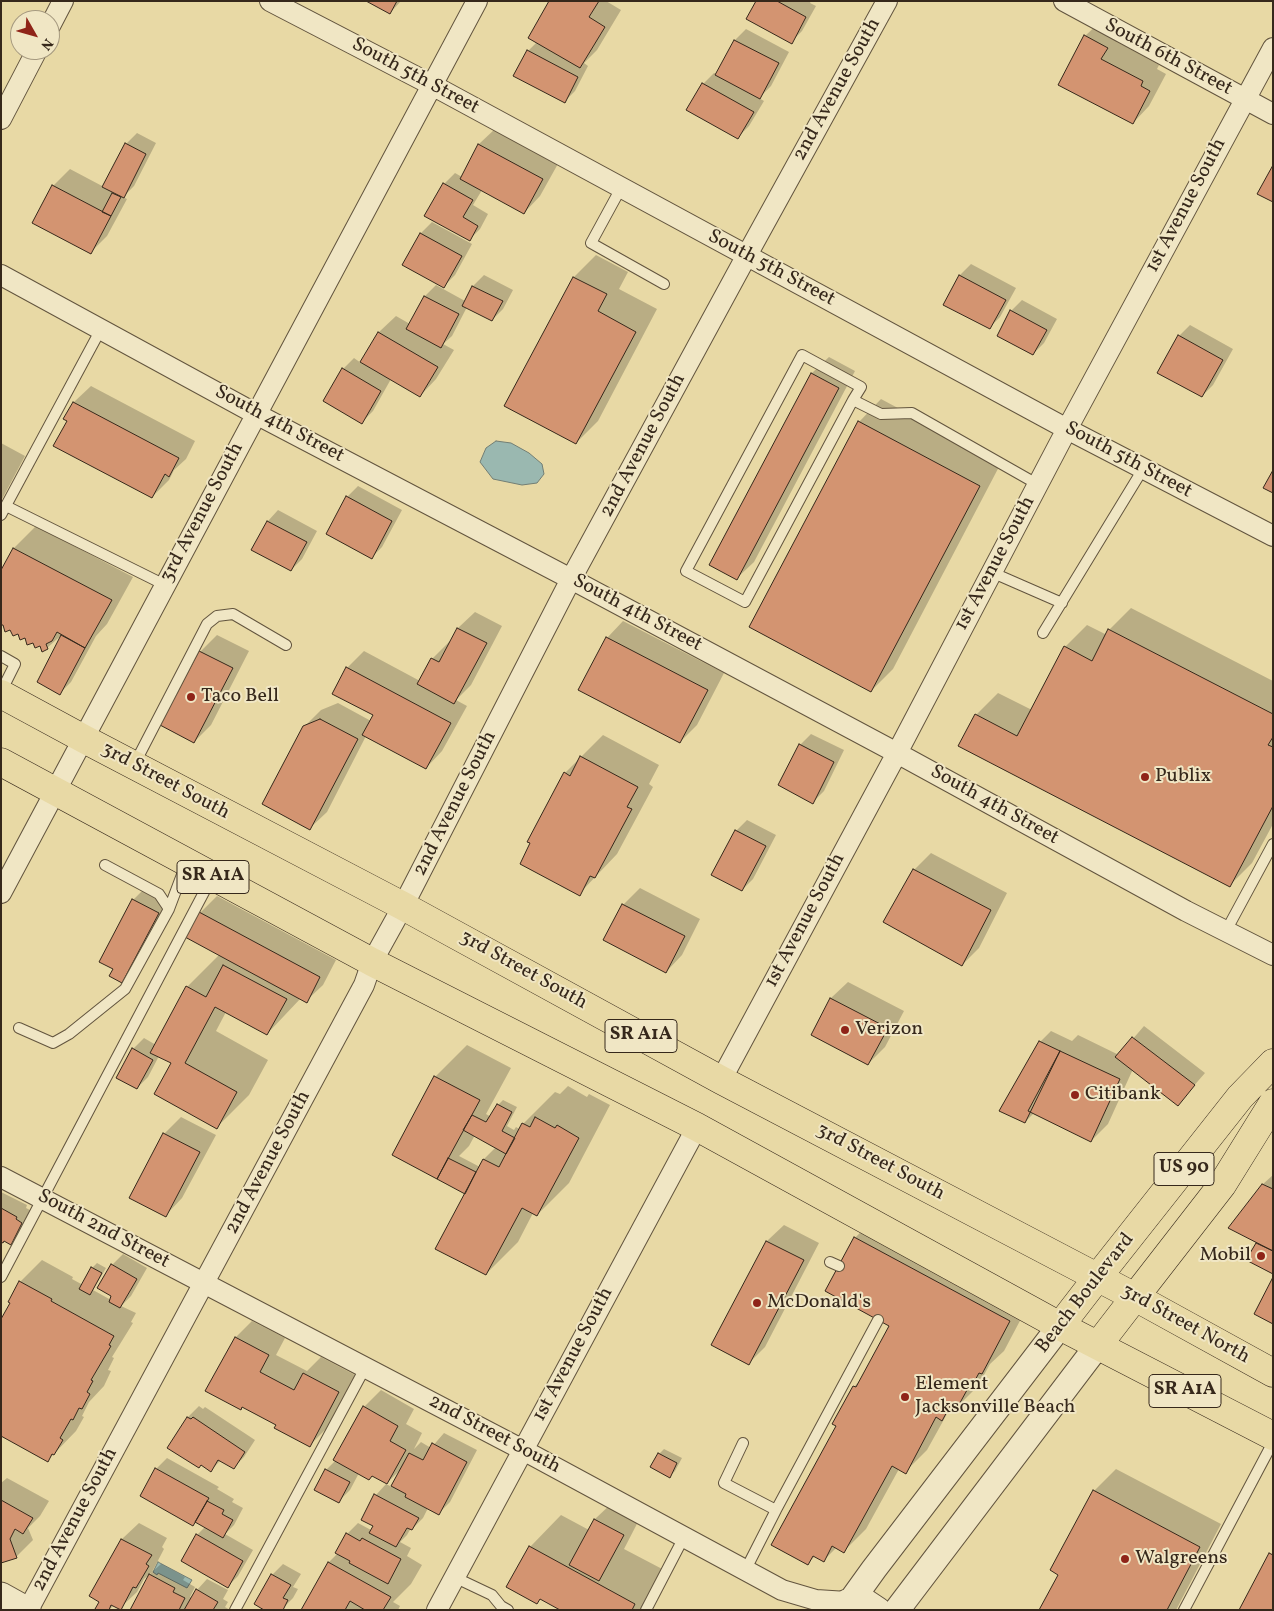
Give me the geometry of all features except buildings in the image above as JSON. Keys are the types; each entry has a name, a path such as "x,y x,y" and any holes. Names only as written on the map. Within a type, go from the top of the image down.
{"main road":[{"name":"3rd Street South","path":"1,693 84,740 403,906 721,1080 1098,1278"},
{"name":"SR A1A","path":"1,762 372,962 696,1126 1060,1326 1273,1436"},
{"name":"Beach Boulevard","path":"1060,1326 1240,1097 1273,1063"},
{"name":"Beach Boulevard","path":"1098,1345 1222,1185 1273,1103"},
{"name":"3rd Street North","path":"1098,1278 1273,1373"}],"street":[{"name":"South 5th Street","path":"270,1 432,85 1067,429 1273,536"},
{"name":"3rd Avenue South","path":"1,893 477,1"},
{"name":"2nd Avenue South","path":"28,1610 364,985 372,962 403,906 571,579 887,1"},
{"name":"South 6th Street","path":"1064,1 1273,114"},
{"name":"1st Avenue South","path":"721,1080 897,753 1037,484 1273,48"},
{"path":"1,119 32,60"},
{"name":"South 4th Street","path":"1,275 256,414 571,579 1273,955"},
{"name":"1st Avenue South","path":"437,1610 696,1126"},
{"name":"South 2nd Street","path":"1,1177 204,1283"},
{"name":"2nd Street South","path":"204,1283 523,1450 782,1590"},
{"name":"Beach Boulevard","path":"845,1605 1060,1326"},
{"name":"Beach Boulevard","path":"897,1610 1098,1345"},
{"path":"782,1590 816,1600 845,1605 866,1602 878,1610"},
{"path":"782,1590 803,1610"},
{"path":"1,1596 28,1610"}],"lane":[{"path":"621,188 591,243 664,284"},
{"path":"101,329 3,510 165,585"},
{"path":"802,355 861,387 853,400 745,602 686,571 802,355"},
{"path":"853,400 881,414 912,413 1037,484"},
{"path":"1043,633 1143,469"},
{"path":"992,572 1062,604"},
{"path":"134,766 207,624 217,616 233,614 286,645"},
{"path":"1,656 15,664 1,693"},
{"path":"1226,931 1273,844"},
{"path":"19,1028 53,1043 69,1034 125,989 169,909 186,862"},
{"path":"105,865 159,894 169,909"},
{"path":"1,1277 213,876"},
{"path":"745,1571 878,1320"},
{"path":"235,1610 365,1368"},
{"path":"1184,1610 1273,1442"},
{"path":"743,1443 724,1483 776,1510"},
{"path":"646,1610 684,1537"},
{"path":"454,1577 492,1595 501,1606 508,1610"}],"water":[{"path":"496,441 511,443 529,453 542,464 544,474 537,483 522,485 493,479 480,462 486,448"},
{"path":"158,1562 192,1580 187,1588 153,1572"}],"place":[{"name":"Taco Bell","path":"191,697"},
{"name":"Publix","path":"1145,777"},
{"name":"Verizon","path":"845,1030"},
{"name":"Citibank","path":"1075,1095"},
{"name":"Mobil","path":"1261,1256"},
{"name":"McDonald's","path":"757,1303"},
{"name":"Element Jacksonville Beach","path":"905,1397"},
{"name":"Walgreens","path":"1125,1559"}]}
